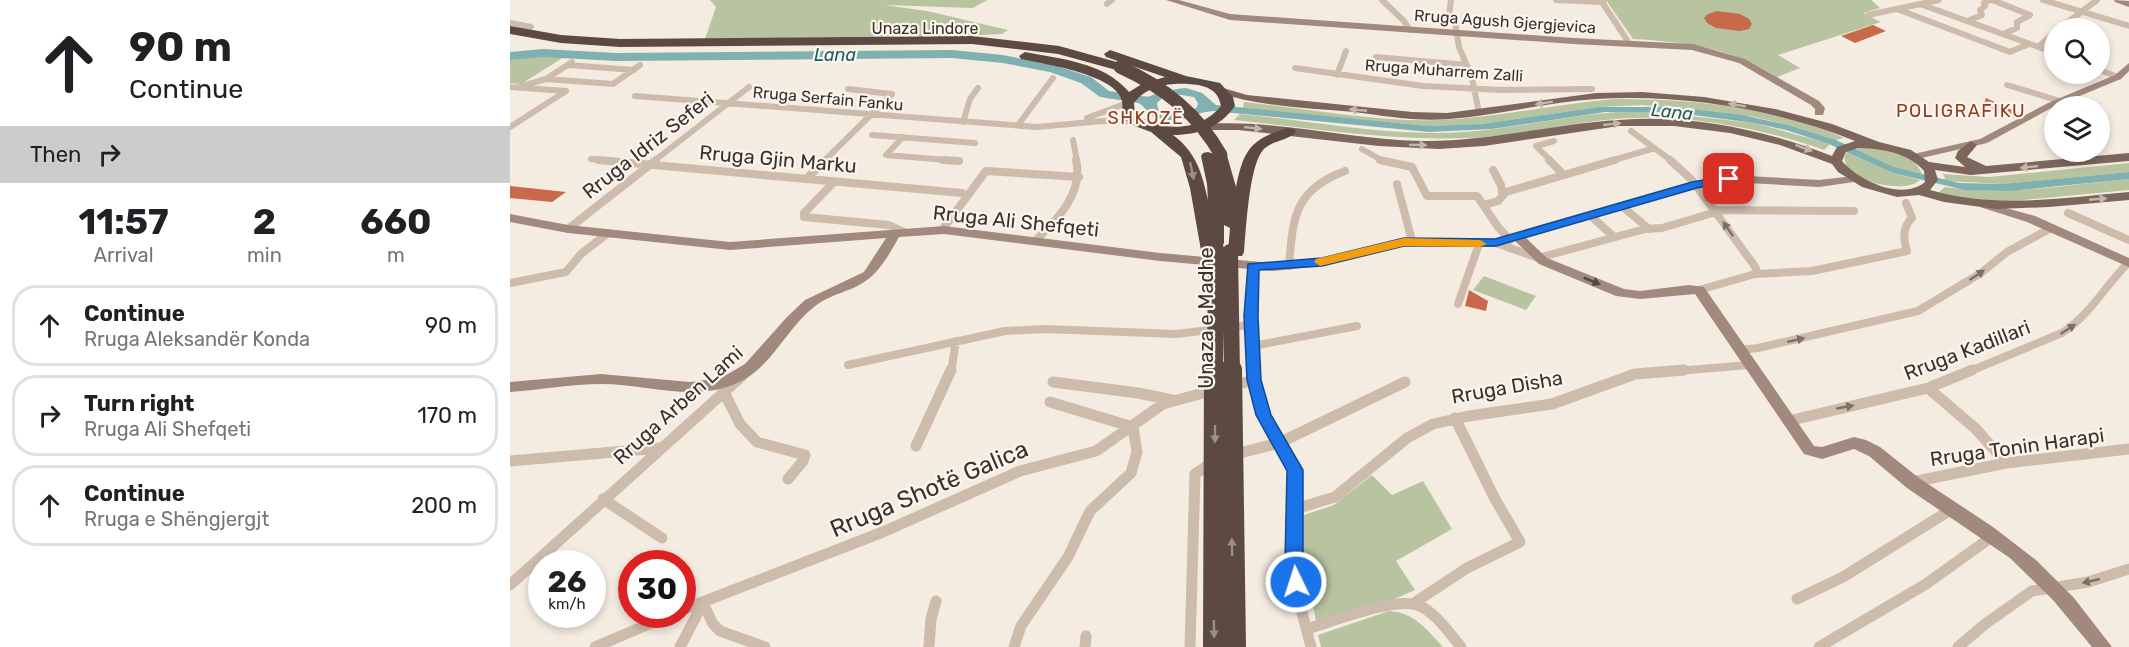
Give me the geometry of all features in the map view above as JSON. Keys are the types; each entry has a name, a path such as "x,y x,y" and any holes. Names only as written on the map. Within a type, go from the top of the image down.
{"highway":[{"name":"Unaza Lindore","path":"510,30 561,39 606,43 995,46 1055,54 1116,69"},
{"path":"795,44 975,38 1041,40 1101,52 1185,80 1208,83 1225,95 1224,112 1217,119 1195,128 1155,129"},
{"name":"Unaza Lindore","path":"510,39 559,46 613,49 979,40 1048,48 1094,58 1148,89 1169,105 1214,155"},
{"path":"795,44 956,48 1000,52 1085,70 1110,80 1128,98 1129,116 1136,122 1155,129 1181,147 1190,161 1206,231 1223,251 1242,205 1253,153 1264,142 1289,132"},
{"path":"1128,98 1159,82 1185,80"},
{"name":"Unaza e Madhe","path":"1214,155 1229,187 1215,358 1214,647"},
{"name":"Unaza e Madhe","path":"1223,251 1231,399 1235,647"}],"main road":[{"name":"Rruga Agush Gjergjevica","path":"1170,0 1230,17 1456,33 1692,46 1736,58 1815,103 1820,108 1819,113"},
{"path":"2118,0 2129,4"},
{"path":"2072,96 2118,77 2129,66"},
{"path":"1225,95 1401,114 1447,116 1586,97 1619,95 1703,100 1799,118 1828,126 1913,157 1927,168 1932,178 1923,189"},
{"path":"1913,157 1971,145 2044,109"},
{"path":"1799,118 1819,113 1820,119 1828,126"},
{"path":"1195,128 1229,126 1439,146 1620,123 1667,123 1771,138 1837,157"},
{"path":"1837,157 1845,147 1874,144"},
{"path":"1971,145 1960,156 1966,162 1980,167 2005,169"},
{"path":"1837,157 1839,166 1854,179 1886,191 1923,189 1942,199 1984,205 2031,219 2129,263"},
{"path":"1927,168 1961,171 2005,169 2129,157"},
{"name":"Rruga Ali Shefqeti","path":"510,218 568,229 744,246 942,230 1252,267 1289,266 1322,262 1412,241 1496,243 1696,184 1724,179 1822,184 1854,179"},
{"path":"1984,205 2033,204 2129,196"},
{"path":"2031,219 2025,211 2033,204"},
{"name":"Rruga Arben Lami","path":"748,369 812,301 868,274 900,232"},
{"path":"1513,238 1538,258 1628,295 1686,289 1703,295 1806,447 1815,454 1822,454 1858,443 2029,563 2052,586 2103,647"},
{"path":"510,387 563,380 602,379 705,387 726,382 748,369"}],"street":[{"path":"1382,0 1391,12 1407,22 1410,30"},
{"path":"1451,0 1449,16 1455,22 1456,33 1474,89 1479,113"},
{"path":"1556,0 1603,1 1629,43"},
{"path":"1868,15 1939,0"},
{"path":"1967,21 1982,15 1980,10 1985,6 1984,3 1991,0 2030,15 2016,23 2017,28 2002,34"},
{"path":"2043,0 2129,26"},
{"path":"2072,18 2097,0"},
{"path":"1920,4 2044,49"},
{"path":"1897,9 2010,52 2029,44"},
{"path":"1930,22 1948,14"},
{"path":"510,23 531,27"},
{"path":"1964,34 1982,27"},
{"path":"1997,47 2016,39"},
{"path":"2038,47 2044,42"},
{"path":"1337,75 1346,51"},
{"path":"1376,57 1467,65"},
{"path":"519,87 546,79 574,61"},
{"path":"546,79 613,84 637,68 615,69 568,65"},
{"path":"563,80 584,66"},
{"path":"579,81 600,68"},
{"name":"Rruga Muharrem Zalli","path":"1295,68 1416,85 1474,89 1592,90"},
{"path":"594,83 615,69"},
{"path":"2110,74 2118,77"},
{"path":"1018,125 1053,78"},
{"path":"2007,85 2044,96"},
{"path":"510,87 566,91 510,127"},
{"name":"Rruga Idriz Seferi","path":"568,229 749,87"},
{"path":"963,122 970,99 978,88"},
{"path":"806,179 892,94 848,89"},
{"name":"Rruga Serfain Fanku","path":"635,96 1045,127 1102,114 1128,98"},
{"name":"Rruga Serfain Fanku","path":"1062,124 1103,121 1136,122"},
{"path":"1631,131 1655,148 1696,184 1756,268 1755,274"},
{"path":"854,133 975,143"},
{"path":"903,137 886,155 959,161"},
{"path":"1036,240 1059,215 1079,177 1073,140"},
{"path":"1554,141 1536,146 1564,175"},
{"path":"1502,193 1655,148"},
{"path":"1362,149 1382,161 1412,167 1427,196 1477,196 1513,238"},
{"name":"Rruga Gjin Marku","path":"591,159 962,193"},
{"path":"1484,205 1498,201 1502,193 1501,185 1493,170"},
{"path":"942,230 986,171 1079,177"},
{"path":"1289,266 1294,221 1300,201 1320,181 1345,171"},
{"path":"834,182 804,213 804,216 889,225 900,232"},
{"path":"1397,184 1412,241"},
{"path":"1703,295 1755,274 1832,268 1907,251 1905,231 1907,221 1912,218 1906,203"},
{"path":"1623,207 1649,229"},
{"path":"1496,243 1538,258 1614,237 1662,228 1716,211 1854,211"},
{"path":"2068,213 2129,240"},
{"path":"1591,216 1614,237"},
{"path":"1739,350 1758,348 1918,311 1981,273 2007,252 2050,228"},
{"path":"510,283 566,272 581,254 608,233"},
{"path":"1458,304 1479,244"},
{"name":"Rruga Kadillari","path":"1788,421 1928,388 2071,328 2099,299 2111,279 2129,263"},
{"path":"1252,267 1251,325 1254,380 1264,415 1295,470 1295,572 1299,602 1311,647"},
{"path":"848,365 893,358 1005,331 1058,329 1168,334 1204,332 1251,325"},
{"path":"1253,346 1357,326"},
{"path":"916,446 951,375 956,341"},
{"name":"Rruga Disha","path":"1295,509 1335,497 1419,430 1455,418 1552,404 1635,374 1749,365"},
{"name":"Rruga Arben Lami","path":"510,585 660,448 724,394 748,369"},
{"name":"Rruga Shotë Galica","path":"696,605 883,532 1020,471 1096,452 1133,427 1153,410 1175,400 1254,380"},
{"path":"1053,382 1175,400"},
{"path":"1190,647 1194,474 1216,460 1279,443 1405,382"},
{"path":"1928,388 1976,429 2006,463"},
{"path":"724,394 745,432 753,441 764,446 805,455 803,461 788,479"},
{"path":"1014,647 1018,630 1068,556 1089,512 1134,468 1137,452 1133,427 1050,402"},
{"path":"1307,629 1397,604 1414,603 1467,568 1520,542 1495,499 1455,418"},
{"path":"510,461 660,448"},
{"name":"Rruga Tonin Harapi","path":"1912,482 2006,463 2129,449"},
{"path":"603,499 662,538"},
{"path":"1797,599 1844,577 1952,508"},
{"path":"1820,647 1926,584 1993,536"},
{"path":"1958,647 1985,624 2032,591 2088,582 2129,569"},
{"path":"929,647 931,619 936,601"},
{"path":"680,647 703,603"},
{"path":"703,603 713,624 720,631 765,647"},
{"path":"1414,603 1433,617 1461,647"},
{"path":"595,647 640,628"}],"green space":[{"path":"710,0 987,0 973,8 884,5 927,11 1008,30 1002,34 982,35 705,39 716,7"},
{"path":"1608,0 1871,0 1880,8 1863,13 1881,22 1778,55 1800,68 1777,77 1743,59 1708,48 1633,39"},
{"path":"538,56 564,57 521,84 510,83 510,59"},
{"path":"1615,99 1732,106 1790,118 1844,138 1836,140 1755,117 1643,105 1599,107 1481,124 1429,126 1243,108 1244,102 1365,117 1437,120 1481,117"},
{"path":"1644,111 1755,123 1830,144 1824,150 1744,128 1659,118 1605,120 1483,137 1436,138 1349,133 1234,120 1240,114 1379,130 1435,133 1486,130 1599,114"},
{"path":"1855,149 1886,150 1904,155 1918,166 1922,174 1894,167"},
{"path":"1847,152 1893,173 1920,180 1911,185 1899,186 1871,182 1849,169 1845,161"},
{"path":"2129,163 2129,172 2002,184 1946,181 1943,174 1989,177"},
{"path":"2129,179 2129,190 2013,201 1975,200 1937,194 1945,187 2014,190"},
{"path":"1484,276 1536,296 1526,310 1473,290"},
{"path":"1372,475 1392,495 1423,481 1452,529 1396,561 1415,590 1394,599 1316,621 1302,547 1301,516 1334,505"},
{"path":"1389,611 1413,618 1443,647 1321,647 1318,635"}],"water":[{"path":"1186,88 1202,93 1216,105 1429,126 1481,124 1599,107 1673,107 1742,115 1788,125 1836,140 1894,167 1959,183 2002,184 2129,172 2129,179 2010,191 1965,190 1893,173 1829,144 1786,130 1755,123 1670,112 1605,112 1492,129 1429,132 1213,111 1181,120 1166,120 1153,117 1136,102 1140,97","holes":["1175,94 1194,97 1198,103 1197,107 1183,114 1173,114 1158,109 1157,103 1163,97"]}],"building":[{"path":"1717,11 1740,14 1749,19 1752,24 1749,29 1740,31 1716,28 1707,23 1704,18"},
{"path":"1873,25 1886,31 1855,43 1841,36"},
{"path":"1986,98 2021,114 2012,118 1983,105"},
{"path":"510,186 566,192 552,202 510,198"},
{"path":"1469,290 1488,301 1486,311 1465,306"}],"waterway":[{"name":"Lana","path":"510,56 543,53 616,57 952,54 1003,59 1053,69 1086,80 1105,94 1152,101 1160,95"}],"slow traffic":[{"path":"1320,262 1404,242 1480,244"}],"district":[{"name":"POLIGRAFIKU","path":"1961,111"},
{"name":"SHKOZË","path":"1146,118"}],"route":[{"path":"1296,582 1294,561 1295,470 1264,415 1254,380 1251,316 1252,267 1322,262 1404,242 1496,243 1696,184 1729,179"}]}
